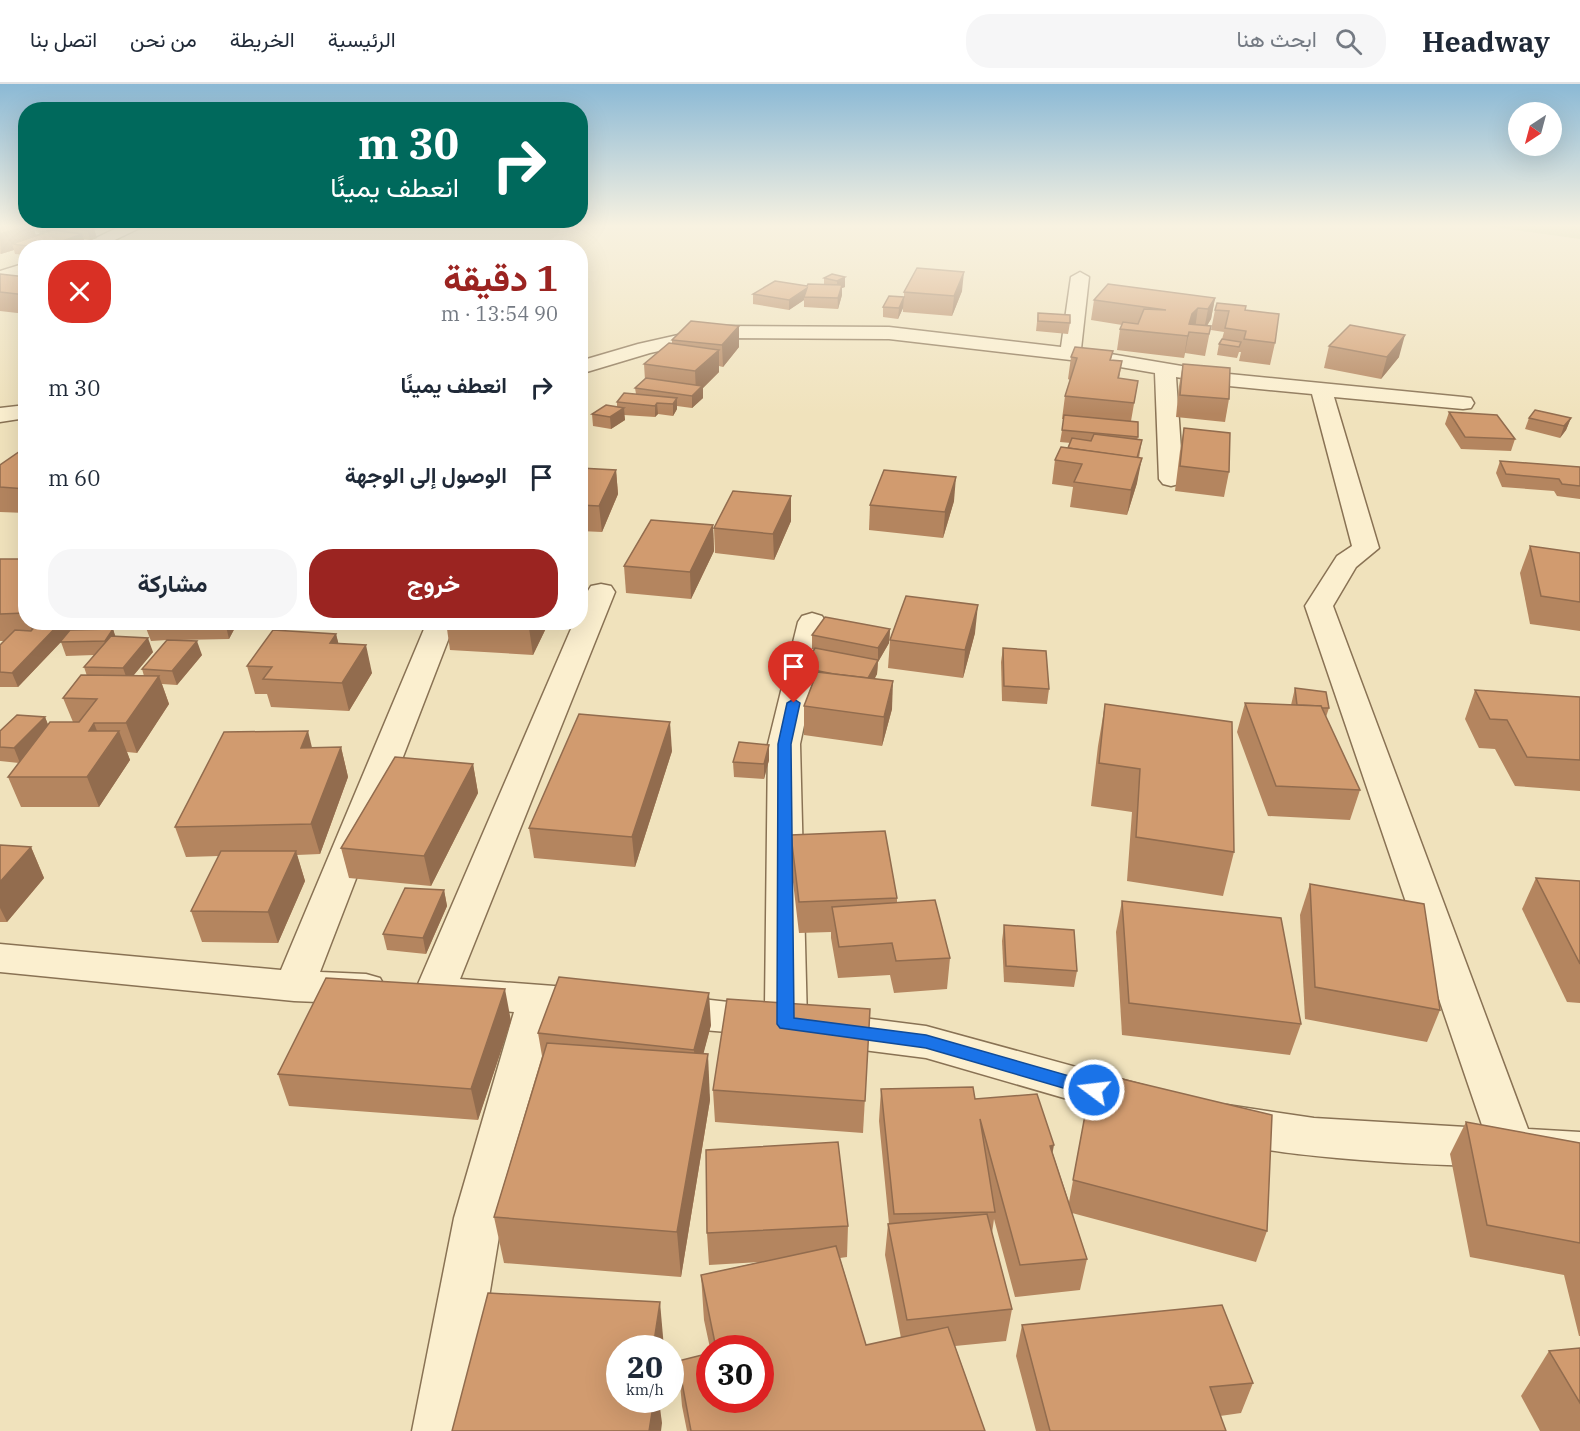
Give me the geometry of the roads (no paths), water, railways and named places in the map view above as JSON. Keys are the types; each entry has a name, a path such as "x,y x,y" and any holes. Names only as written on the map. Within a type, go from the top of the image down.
{"street":[{"path":"1070,355 1079,288"},
{"path":"588,366 698,335 736,331 889,333 1070,355 1229,380 1463,403"},
{"path":"1165,369 1171,479"},
{"path":"1321,389 1366,548 1346,562 1319,606 1512,1147"},
{"path":"0,415 18,412"},
{"path":"588,623 601,592"},
{"path":"786,1024 784,744 812,622"},
{"path":"294,986 438,630"},
{"path":"435,992 585,630"},
{"path":"0,958 294,986 538,999 786,1024 926,1042 1180,1112 1272,1133 1404,1144 1580,1151"},
{"path":"440,1431 478,1218 538,999"}]}
